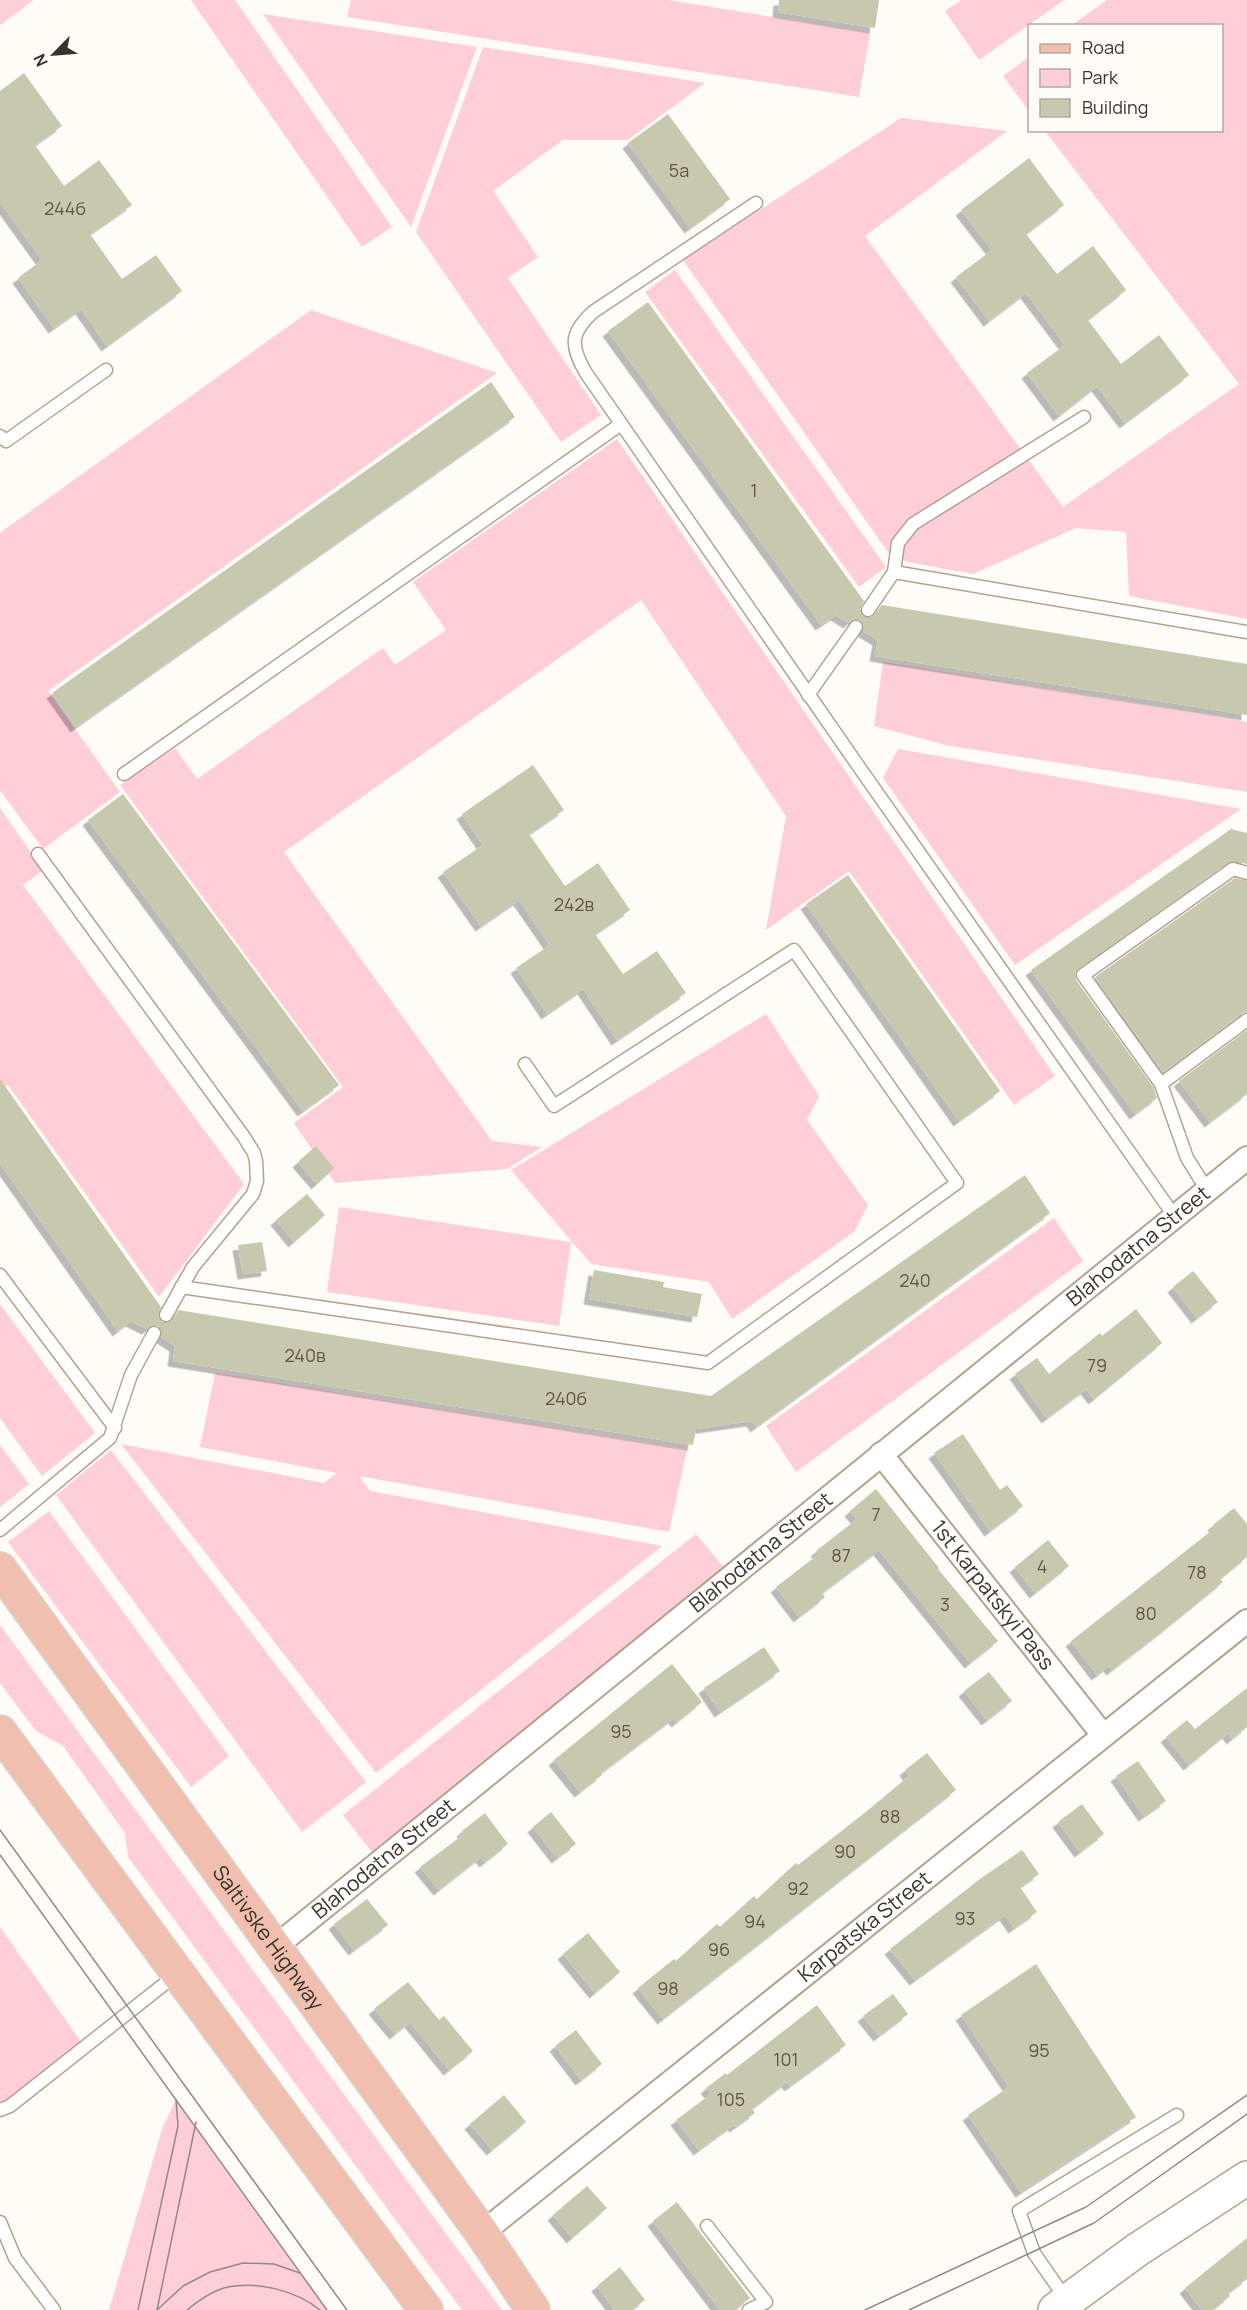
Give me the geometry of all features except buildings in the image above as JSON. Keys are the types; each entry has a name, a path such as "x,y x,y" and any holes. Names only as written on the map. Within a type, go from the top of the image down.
{"main road":[{"name":"Saltivske Highway","path":"0,1569 482,2233 533,2310"},
{"path":"0,1732 426,2310"},
{"path":"1053,2307 1247,2178"}],"street":[{"name":"Blahodatna Street","path":"275,1947 1247,1158"},
{"name":"1st Karpatskyi Pass","path":"881,1454 1103,1735"},
{"name":"Karpatska Street","path":"482,2233 1247,1621"}],"lane":[{"path":"756,203 596,310 580,326 574,342 578,358 808,694 1174,1217"},
{"path":"0,436 6,441 106,370"},
{"path":"868,609 894,572 898,543 913,524 1084,417"},
{"path":"124,774 621,424"},
{"path":"894,572 1247,632"},
{"path":"808,694 856,627"},
{"path":"38,854 244,1137 255,1157 258,1173 253,1194 193,1267 166,1315"},
{"path":"1207,1190 1187,1158 1161,1084 1083,975 1233,869 1247,873"},
{"path":"181,1287 708,1363 957,1183 794,950 554,1106 525,1064"},
{"path":"1161,1084 1247,1020"},
{"path":"0,1275 115,1428"},
{"path":"0,1530 110,1438 131,1376 154,1333"},
{"path":"0,2110 10,2106 178,1973"},
{"path":"1053,2307 1019,2211 1177,2115"},
{"path":"0,2222 15,2258 54,2310"},
{"path":"707,2226 768,2306 748,2310"}],"green space":[{"path":"0,0 34,0 0,25"},
{"path":"191,0 235,0 392,227 362,247"},
{"path":"351,0 669,0 870,33 859,97 347,17"},
{"path":"961,0 1064,0 979,60 945,11"},
{"path":"1107,0 1247,0 1247,619 1129,596 1126,532 1076,528 973,574 908,562 890,555 683,260 901,118 1007,131 865,236 1063,507 1239,384 1046,132 1223,132 1223,24 1073,24"},
{"path":"263,14 477,47 411,227"},
{"path":"483,47 705,83 628,140 563,140 493,191 538,257 508,278 601,415 561,442 416,232"},
{"path":"1028,58 1028,110 1003,76"},
{"path":"675,270 886,567 859,587 645,292"},
{"path":"311,310 497,373 48,691 120,792 43,849 0,790 0,533"},
{"path":"617,439 1055,1076 1014,1105 849,871 766,930 786,816 641,600 284,852 492,1141 542,1147 507,1169 335,1183 294,1123 343,1087 120,785 175,748 197,779 383,648 395,665 446,630 413,582"},
{"path":"883,662 1247,722 1247,792 950,746 874,726"},
{"path":"898,749 1241,809 1015,965 883,778"},
{"path":"0,808 43,870 23,885 244,1184 159,1297 8,1085 0,1090"},
{"path":"766,1014 819,1096 807,1120 868,1205 855,1231 732,1319 709,1282 591,1264 511,1170"},
{"path":"339,1207 571,1242 559,1326 327,1292"},
{"path":"1054,1218 1083,1261 796,1472 766,1426"},
{"path":"0,1304 95,1433 42,1476 0,1418"},
{"path":"215,1373 687,1450 669,1532 359,1476 370,1491 662,1546 376,1773 121,1444 324,1483 337,1473 200,1447"},
{"path":"0,1445 29,1484 0,1507"},
{"path":"111,1450 366,1782 302,1832 56,1495"},
{"path":"49,1511 229,1756 191,1787 8,1542"},
{"path":"696,1534 725,1569 375,1856 343,1815"},
{"path":"0,1625 502,2310 462,2310 128,1857 125,1833 63,1746 36,1731 0,1683"},
{"path":"0,1927 84,2046 0,2110"},
{"path":"176,2100 327,2310 109,2310 163,2126"}],"tram line":[{"path":"0,1830 347,2310"},
{"path":"0,1855 327,2310"},
{"path":"865,2310 1086,2207 1247,2095"},
{"path":"138,2310 178,2126 176,2100"},
{"path":"909,2310 1094,2223 1247,2114"},
{"path":"157,2310 196,2122"},
{"path":"157,2310 183,2286 210,2272 243,2263 274,2264 300,2273"},
{"path":"187,2310 217,2291 240,2285 277,2289 311,2303 320,2310"}]}
